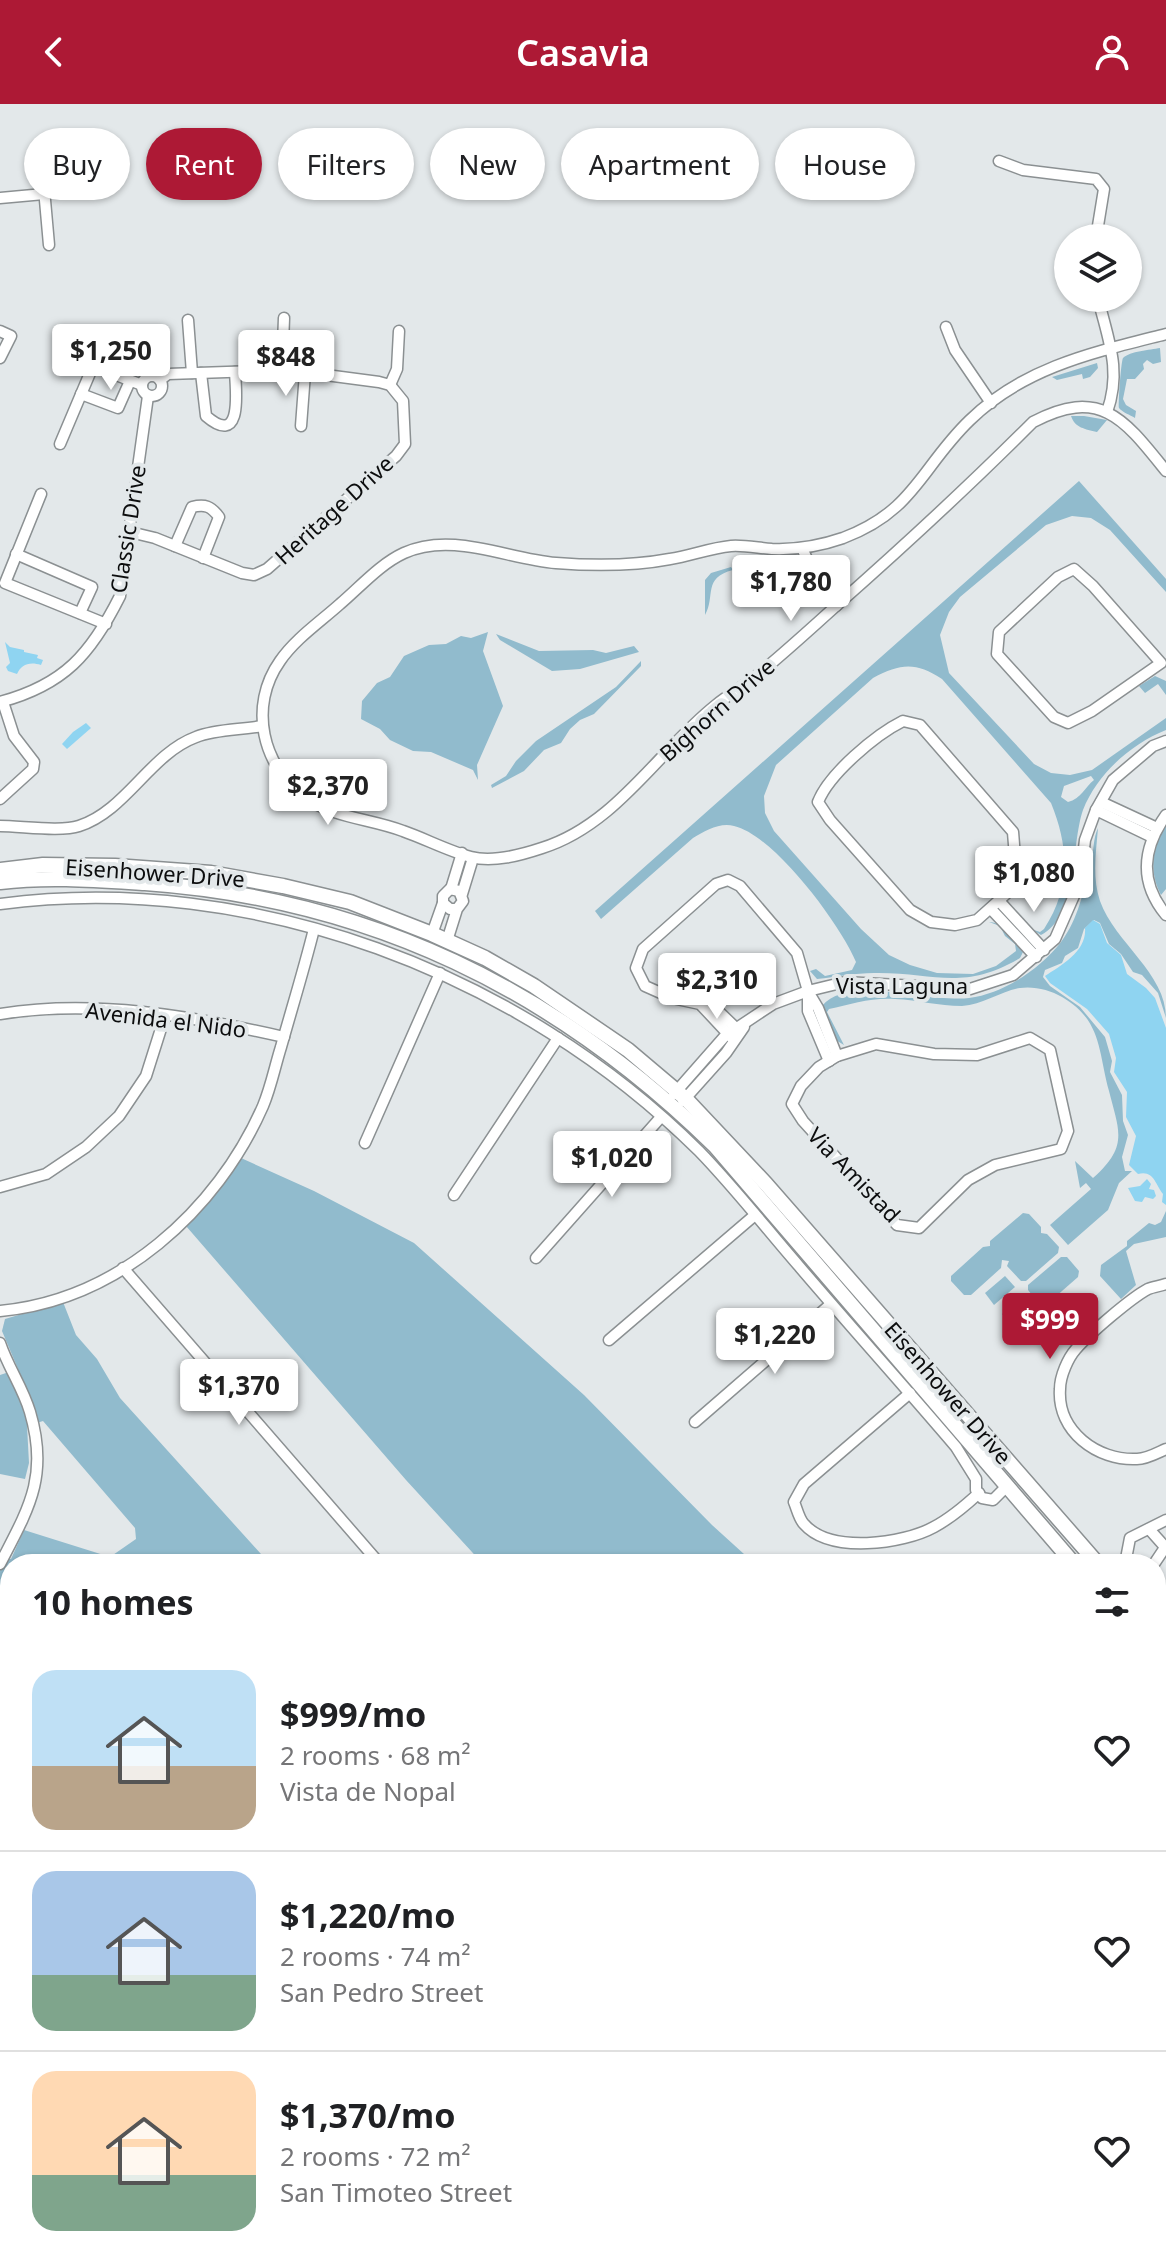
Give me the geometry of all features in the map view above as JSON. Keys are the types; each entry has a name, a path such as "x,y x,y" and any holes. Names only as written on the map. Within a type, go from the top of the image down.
{"main road":[{"name":"Eisenhower Drive","path":"0,870 43,865 115,866 211,873 350,902 485,958 587,1020 766,1184 1089,1554"},
{"name":"Eisenhower Drive","path":"0,882 26,879 99,880 194,886 334,915 428,948 520,995 577,1030 677,1100 1066,1554"},
{"path":"362,925 382,923 433,942 447,941"}],"street":[{"path":"999,161 1023,170 1096,179 1104,189 1098,224"},
{"path":"0,198 24,196"},
{"path":"45,200 49,245"},
{"path":"1101,312 1116,377 1115,392 1104,411 1126,423 1166,471"},
{"path":"282,370 284,318"},
{"path":"188,320 206,416 213,422 223,424 231,421 237,412 235,372"},
{"path":"946,327 955,350 991,403"},
{"path":"0,331 11,336 0,358"},
{"path":"160,380 168,374 282,370 390,385 397,369 399,331"},
{"path":"0,826 67,830 81,826 106,810 179,746 195,737 262,726 264,696 282,657 375,573 406,551 454,544 521,559 596,565 672,559 736,546 802,548 831,542 860,531 891,512 915,490 953,438 991,403 1046,368 1166,334"},
{"path":"60,444 93,366 142,385"},
{"path":"301,426 305,373"},
{"path":"150,376 160,380 160,393 148,396 143,392 143,380 150,376"},
{"path":"81,394 118,408 130,381"},
{"name":"Heritage Drive","path":"130,532 155,538 242,573 254,575 267,569 396,456 405,444 403,401 390,385"},
{"name":"Classic Drive","path":"0,799 33,769 34,762 14,736 1,702 46,685 71,669 106,624 120,596 148,396"},
{"name":"Bighorn Drive","path":"262,726 274,764 289,784 309,800 332,811 396,828 473,858 509,857 545,847 580,832 610,808 716,705 748,683 967,489 1033,422 1052,412 1076,406 1104,411"},
{"path":"41,494 5,583 106,624"},
{"path":"175,546 192,507 203,504 213,508 219,517 203,558"},
{"path":"802,548 820,588 836,606"},
{"path":"16,554 92,587 80,613"},
{"path":"1074,569 1164,666 1068,723 1054,717 997,654 999,632 1058,577 1074,569"},
{"path":"903,721 920,725 1013,832 1016,870 1006,894 996,905 977,920 955,925 931,922 910,910 824,811 818,802 824,787 886,729 903,721"},
{"name":"Vista Laguna","path":"677,1100 737,1031 773,1004 845,982 970,989 1013,975 1055,939 1080,882 1085,840 1113,780 1153,746 1166,741"},
{"path":"1099,806 1155,833"},
{"path":"1166,815 1155,833 1145,868 1156,902 1166,915"},
{"path":"447,941 457,909 462,905 457,892 462,853"},
{"path":"457,892 473,858"},
{"path":"737,1031 702,1006 645,986 636,968 643,949 716,884 728,880 740,886 797,953 833,1058"},
{"path":"432,934 444,893 457,892"},
{"name":"Eisenhower Drive","path":"0,904 88,899 159,901 223,909 314,929 380,949 493,998 597,1065 699,1151 956,1447 976,1479 976,1490 982,1498 993,1500 1008,1485"},
{"path":"443,903 447,908 457,909"},
{"path":"996,905 1040,953"},
{"path":"0,1311 75,1293 123,1268 147,1254 173,1232 210,1193 241,1150 264,1103 314,929"},
{"path":"365,1143 440,973"},
{"name":"Avenida el Nido","path":"0,1014 26,1010 99,1009 221,1022 284,1037"},
{"path":"0,1187 46,1174 86,1147 119,1116 146,1076 165,1016"},
{"path":"454,1195 558,1038"},
{"name":"Via Amistad","path":"1030,1038 1050,1050 1068,1131 1061,1149 995,1165 968,1180 919,1228 897,1225 803,1121 792,1104 801,1086 819,1067 833,1058 876,1044 934,1054 977,1055 1030,1038"},
{"path":"536,1258 661,1117"},
{"path":"609,1340 755,1215"},
{"path":"123,1268 371,1554"},
{"path":"1166,1284 1148,1289 1075,1350 1064,1371 1060,1388 1068,1423 1077,1436 1096,1452 1117,1459 1141,1459 1166,1449"},
{"path":"695,1422 831,1304"},
{"path":"0,1343 30,1410 40,1458 30,1507 5,1554"},
{"path":"910,1393 804,1484 794,1502 803,1524 823,1538 874,1543 899,1541 932,1529 955,1515 979,1493"},
{"path":"1127,1554 1130,1538 1166,1520"},
{"path":"1149,1529 1166,1547"}],"shaded area":[{"path":"1160,348 1161,362 1153,364 1147,360 1135,379 1127,379 1123,399 1136,411 1135,418 1119,408 1123,358 1135,352"},
{"path":"1097,363 1098,368 1090,377 1083,379 1082,374 1057,380 1052,377"},
{"path":"1071,416 1107,420 1097,432 1078,426"},
{"path":"1079,481 1166,579 1166,592 1110,530 1091,518 1072,516 1046,525 960,597 949,612 940,635 949,673 1034,764 1051,773 1070,775 1092,770 1166,718 1166,730 1128,752 1106,773 1089,797 1079,824 1067,897 1053,926 1041,935 1031,929 1040,932 1044,929 1053,914 1063,883 1064,851 1051,803 942,679 933,673 908,666 873,678 776,765 764,796 765,813 774,831 861,929 889,955 937,973 973,974 996,966 1016,951 1015,944 1005,936 1000,926 989,922 999,925 1004,928 1013,937 1023,952 1020,958 981,975 964,977 874,973 817,979 810,971 816,969 825,976 852,970 856,962 848,946 821,905 786,863 750,833 729,825 713,828 693,838 601,919 595,911","holes":["1091,776 1094,780 1080,796 1068,802 1061,797 1064,786"]},
{"path":"731,567 733,570 723,573 713,583 705,615 705,580 711,573"},
{"path":"488,632 483,651 503,706 477,765 478,780 473,770 431,752 413,751 390,740 380,729 361,719 362,701 377,683 390,677 404,656 429,645 446,644 461,636 471,638"},
{"path":"496,634 539,651 593,650 606,653 634,646 639,652 580,669 552,671 500,640"},
{"path":"5,642 10,647 38,655 37,658 43,660 41,665 26,665 17,674 8,671 6,667 10,663"},
{"path":"641,661 641,666 594,714 570,729 561,743 544,750 524,771 492,788 491,785 506,776 536,741 616,687"},
{"path":"1155,676 1166,681 1166,695 1158,684 1145,693 1139,686"},
{"path":"86,723 91,728 67,749 62,744"},
{"path":"1166,826 1166,889 1161,895 1153,860 1157,842"},
{"path":"1098,828 1095,874 1100,901 1117,931 1158,987 1166,1018 1158,993 1142,975 1133,972 1121,954 1109,944 1100,923 1094,920 1084,929 1078,948 1065,956 1062,963 1045,970 1043,977 1050,986 1080,1007 1105,1037 1112,1061 1110,1072 1122,1095 1123,1121 1128,1135 1122,1157 1125,1171 1132,1171 1119,1183 1108,1210 1068,1245 1050,1225 1091,1189 1086,1183 1080,1188 1075,1161 1093,1178 1112,1157 1118,1138 1116,1117 1096,1038 1092,1026 1075,1006 1052,992 1031,988 1020,988 962,1006 895,999 862,1001 827,1012 844,1045 834,1039 822,1006 834,997 850,992 969,998 982,996 1020,979 1052,952 1072,923 1083,894"},
{"path":"1093,920 1100,924 1107,943 1121,955 1127,974 1155,998 1166,1028 1166,1205 1154,1179 1148,1174 1138,1174 1129,1165 1136,1136 1126,1117 1127,1092 1114,1072 1116,1058 1109,1034 1087,1009 1050,983 1045,976 1078,950 1085,936 1085,928"},
{"path":"241,1158 314,1191 414,1243 584,1395 744,1554 474,1554 186,1226 207,1205"},
{"path":"1147,1179 1151,1184 1149,1189 1154,1190 1156,1196 1153,1199 1145,1197 1142,1202 1135,1201 1128,1188 1140,1186"},
{"path":"1166,1211 1166,1237 1134,1244 1126,1251 1136,1285 1121,1299 1100,1276 1101,1265 1127,1246 1127,1241 1149,1223 1155,1225 1161,1222"},
{"path":"1023,1213 1029,1214 1041,1227 1041,1233 1047,1234 1059,1247 1058,1253 1026,1281 1021,1281 1007,1266 1009,1261 1002,1260 1001,1268 971,1295 964,1295 951,1281 951,1276 983,1247 990,1246 990,1241"},
{"path":"1061,1257 1067,1257 1079,1271 1078,1277 1046,1305 1040,1305 1028,1290 1028,1285"},
{"path":"1005,1276 1015,1287 994,1305 985,1293"},
{"path":"1023,1296 1033,1308 1012,1326 1002,1314"},
{"path":"63,1302 76,1335 97,1359 120,1398 261,1554 114,1554 136,1539 135,1528 43,1421 27,1426 29,1463 25,1479 0,1474 0,1375 18,1369 2,1331 5,1319"},
{"path":"24,1530 100,1554 13,1554"}]}
